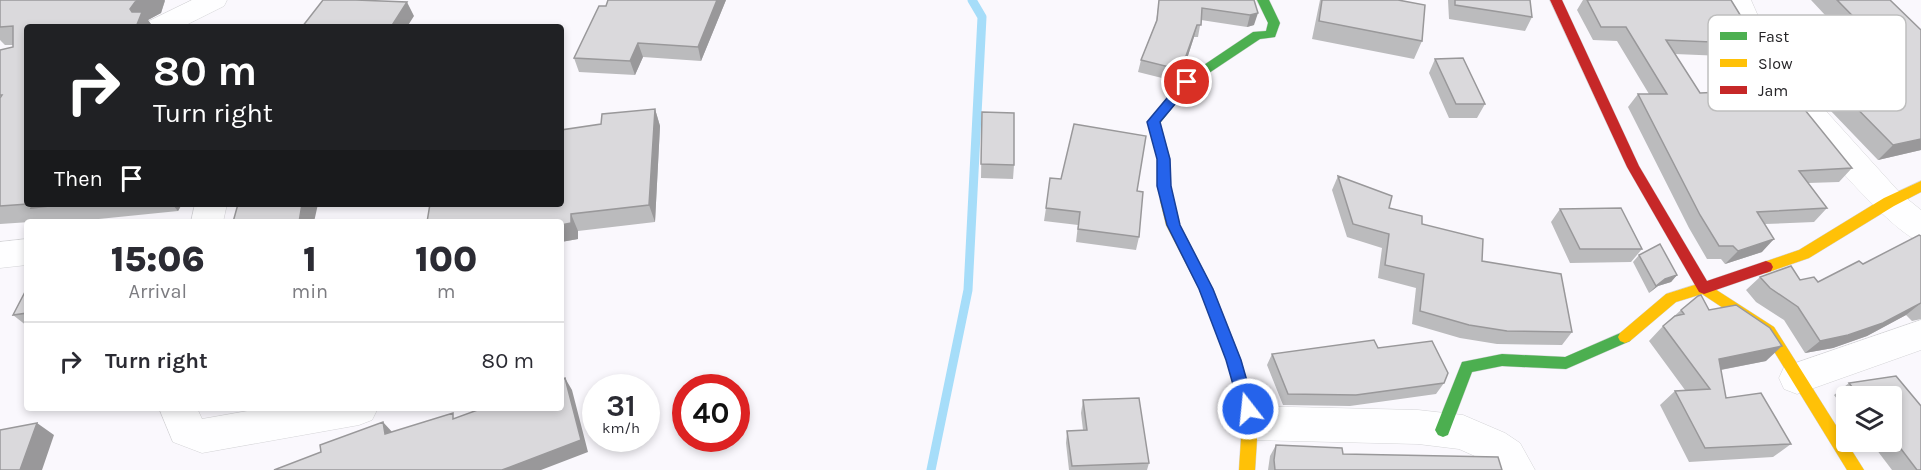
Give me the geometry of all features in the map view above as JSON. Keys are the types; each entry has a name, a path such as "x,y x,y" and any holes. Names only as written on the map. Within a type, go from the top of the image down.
{"street":[{"path":"170,24 214,0"},
{"path":"1247,470 1250,423 1226,339 1206,289 1173,225 1164,186 1164,159 1154,122 1187,82 1257,36 1271,34 1274,23 1263,0"},
{"path":"1556,0 1633,167 1704,288 1768,331 1856,470"},
{"path":"1738,0 1744,15"},
{"path":"1809,111 1889,202 1921,229"},
{"path":"1443,430 1467,367 1502,360 1566,363 1620,341 1671,298 1804,254 1889,202 1921,186"},
{"path":"0,255 24,252"},
{"path":"1797,378 1921,335"},
{"path":"179,411 186,430 202,436 342,411"},
{"path":"1250,423 1463,432 1506,455 1515,470"}],"building":[{"path":"0,0 139,0 130,9 132,12 142,12 137,24 24,24 24,204 0,206 0,98 2,95 0,95 0,50 13,47 13,26 0,27"},
{"path":"323,0 407,2 393,24 304,24"},
{"path":"608,0 717,0 698,47 638,43 630,61 574,58 599,6 606,6"},
{"path":"1159,0 1254,0 1258,13 1250,15 1202,8 1201,25 1197,25 1186,56 1173,68 1141,60 1157,20"},
{"path":"1322,0 1398,0 1425,5 1422,41 1319,21"},
{"path":"1455,0 1530,0 1532,17 1455,5"},
{"path":"1587,0 1731,0 1740,15 1708,15 1708,42 1666,40 1700,93 1708,93 1708,111 1806,111 1852,168 1799,171 1827,208 1757,212 1774,239 1738,251 1733,246 1719,246 1700,215 1638,94 1667,94 1626,27 1601,27"},
{"path":"1837,0 1890,0 1906,15 1852,15"},
{"path":"1906,15 1921,30 1921,139 1893,145 1859,111 1906,111"},
{"path":"1463,58 1485,104 1456,104 1435,59"},
{"path":"655,109 649,205 571,214 571,223 564,224 564,219 428,219 430,207 564,207 564,130 601,124 602,114"},
{"path":"982,112 1014,113 1014,165 981,164"},
{"path":"1074,124 1146,136 1137,191 1143,192 1139,237 1078,229 1080,212 1046,208 1050,178 1061,179"},
{"path":"1338,176 1392,196 1389,208 1422,216 1422,224 1483,239 1482,261 1561,274 1572,332 1507,331 1469,325 1420,311 1424,274 1385,265 1389,234 1353,224"},
{"path":"237,207 302,207 300,219 234,219"},
{"path":"1621,208 1642,249 1580,249 1560,209"},
{"path":"1921,236 1921,303 1883,323 1848,335 1820,341 1798,307 1770,288 1760,277 1791,266 1800,280 1814,277 1818,282 1859,261 1863,264"},
{"path":"1660,244 1677,275 1665,279 1656,286 1639,255"},
{"path":"24,294 24,313 13,315"},
{"path":"1701,295 1709,310 1736,305 1770,328 1782,346 1719,359 1726,398 1761,393 1791,444 1705,448 1675,391 1710,389 1663,326 1675,316 1684,314 1681,310"},
{"path":"1374,340 1378,348 1432,341 1448,373 1444,383 1356,395 1288,394 1272,354"},
{"path":"1896,376 1921,406 1921,470 1917,470 1902,450 1902,386 1851,386 1849,383"},
{"path":"564,378 581,440 502,470 274,470 321,452 320,445 383,422 385,434 453,413 453,419 475,411 564,411"},
{"path":"1139,398 1149,463 1072,466 1067,431 1087,430 1083,400"},
{"path":"37,423 20,470 0,470 0,430"},
{"path":"1276,445 1342,448 1343,454 1498,457 1502,470 1275,470"}],"waterway":[{"path":"931,470 968,290 982,17 972,0"}],"traffic: fast":[{"path":"1167,200 1164,186 1164,159 1154,122 1187,82 1257,35 1271,34 1274,23 1263,0"},
{"path":"1443,430 1467,367 1502,360 1566,363 1625,337"}],"traffic: slow":[{"path":"1766,267 1804,254 1889,202 1921,186"},
{"path":"1167,200 1173,225 1206,289 1234,360 1250,423 1247,470"},
{"path":"1625,337 1671,298 1704,288 1769,331 1856,470"}],"traffic: jam":[{"path":"1556,0 1633,167 1704,288 1766,267"}],"route":[{"path":"1187,82 1154,122 1164,159 1164,186 1173,225 1206,289 1234,360 1248,409"}]}
